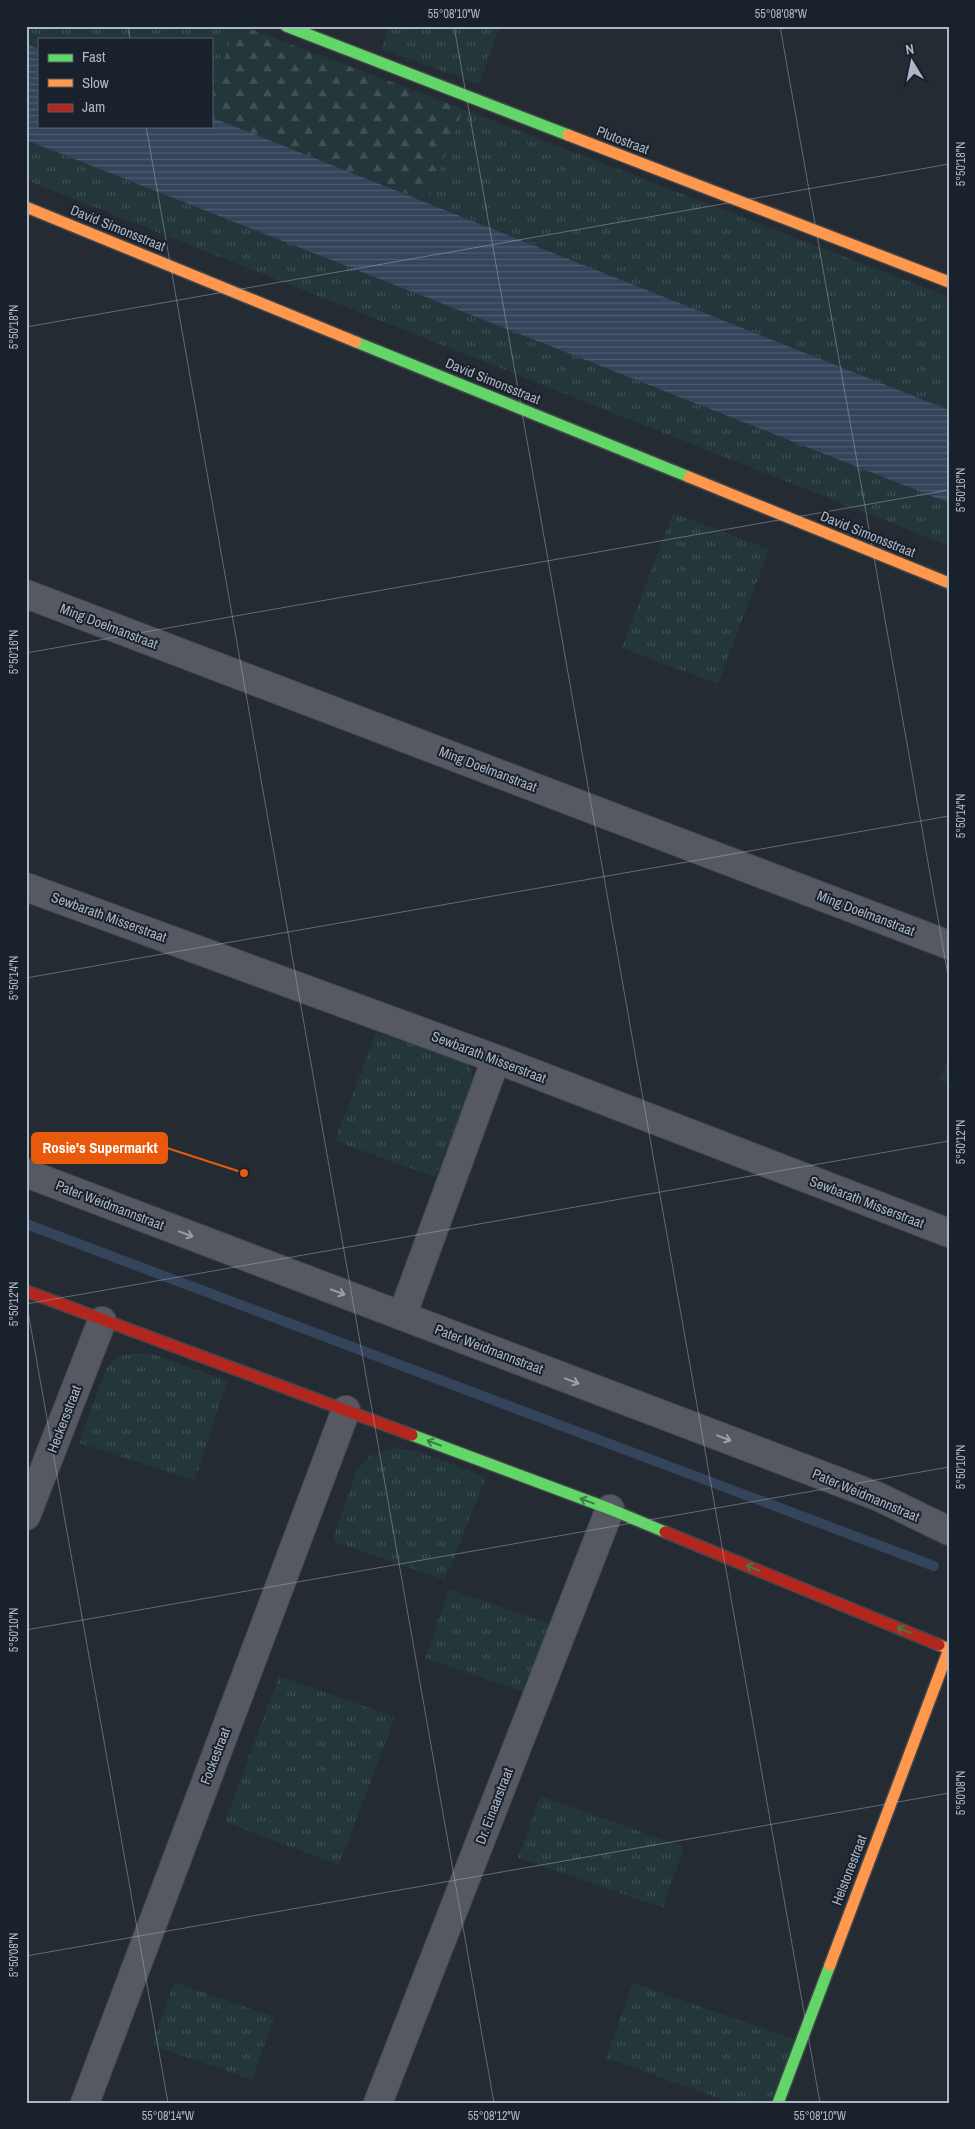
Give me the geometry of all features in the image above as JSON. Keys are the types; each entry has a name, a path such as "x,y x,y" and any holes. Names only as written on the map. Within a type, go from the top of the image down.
{"street":[{"name":"Plutostraat","path":"286,26 949,282"},
{"name":"David Simonsstraat","path":"26,207 949,583"},
{"name":"Ming Doelmanstraat","path":"26,594 949,945"},
{"name":"Sewbarath Misserstraat","path":"26,887 496,1059 949,1234"},
{"path":"402,1316 496,1059"},
{"name":"Pater Weidmannstraat","path":"26,1173 879,1497 949,1531"},
{"path":"26,1291 610,1510 949,1648"},
{"name":"Heckersstraat","path":"26,1516 102,1321"},
{"name":"Fockestraat","path":"85,2103 346,1410"},
{"name":"Dr. Einaarstraat","path":"378,2103 610,1510"},
{"name":"Helstonestraat","path":"778,2103 949,1648"}],"green space":[{"path":"26,26 237,26 212,91 212,38 38,38 38,49 26,44"},
{"path":"237,26 243,26 463,109 427,202 212,117 212,91"},
{"path":"389,26 500,26 479,84 381,49"},
{"path":"463,109 949,297 949,410 427,202"},
{"path":"26,140 949,503 949,546 26,180"},
{"path":"673,513 769,549 718,684 622,648"},
{"path":"376,1032 467,1063 472,1072 473,1083 435,1177 335,1141"},
{"path":"949,1055 949,1083 939,1080"},
{"path":"134,1353 153,1354 227,1381 195,1481 79,1443 106,1369 116,1357"},
{"path":"394,1448 417,1451 486,1477 445,1580 332,1541 357,1470 370,1456"},
{"path":"449,1589 550,1624 524,1692 425,1658"},
{"path":"279,1676 395,1717 339,1865 225,1822"},
{"path":"540,1796 684,1847 663,1908 518,1858"},
{"path":"174,1982 274,2017 252,2080 152,2045"},
{"path":"633,1983 796,2040 774,2103 733,2103 606,2058"}],"water":[{"path":"26,44 38,49 38,128 212,128 212,117 949,410 949,503 26,140"}],"waterway":[{"path":"26,1224 934,1566"}],"traffic: fast":[{"path":"286,26 568,135"},
{"path":"356,342 689,477"},
{"path":"412,1435 610,1509 665,1532"},
{"path":"778,2103 830,1965"}],"traffic: slow":[{"path":"568,135 949,282"},
{"path":"26,207 356,342"},
{"path":"689,477 949,583"},
{"path":"830,1965 949,1649 939,1645"}],"traffic: jam":[{"path":"26,1291 412,1435"},
{"path":"665,1532 939,1645"}],"place":[{"name":"Rosie's Supermarkt","path":"244,1173"}]}
